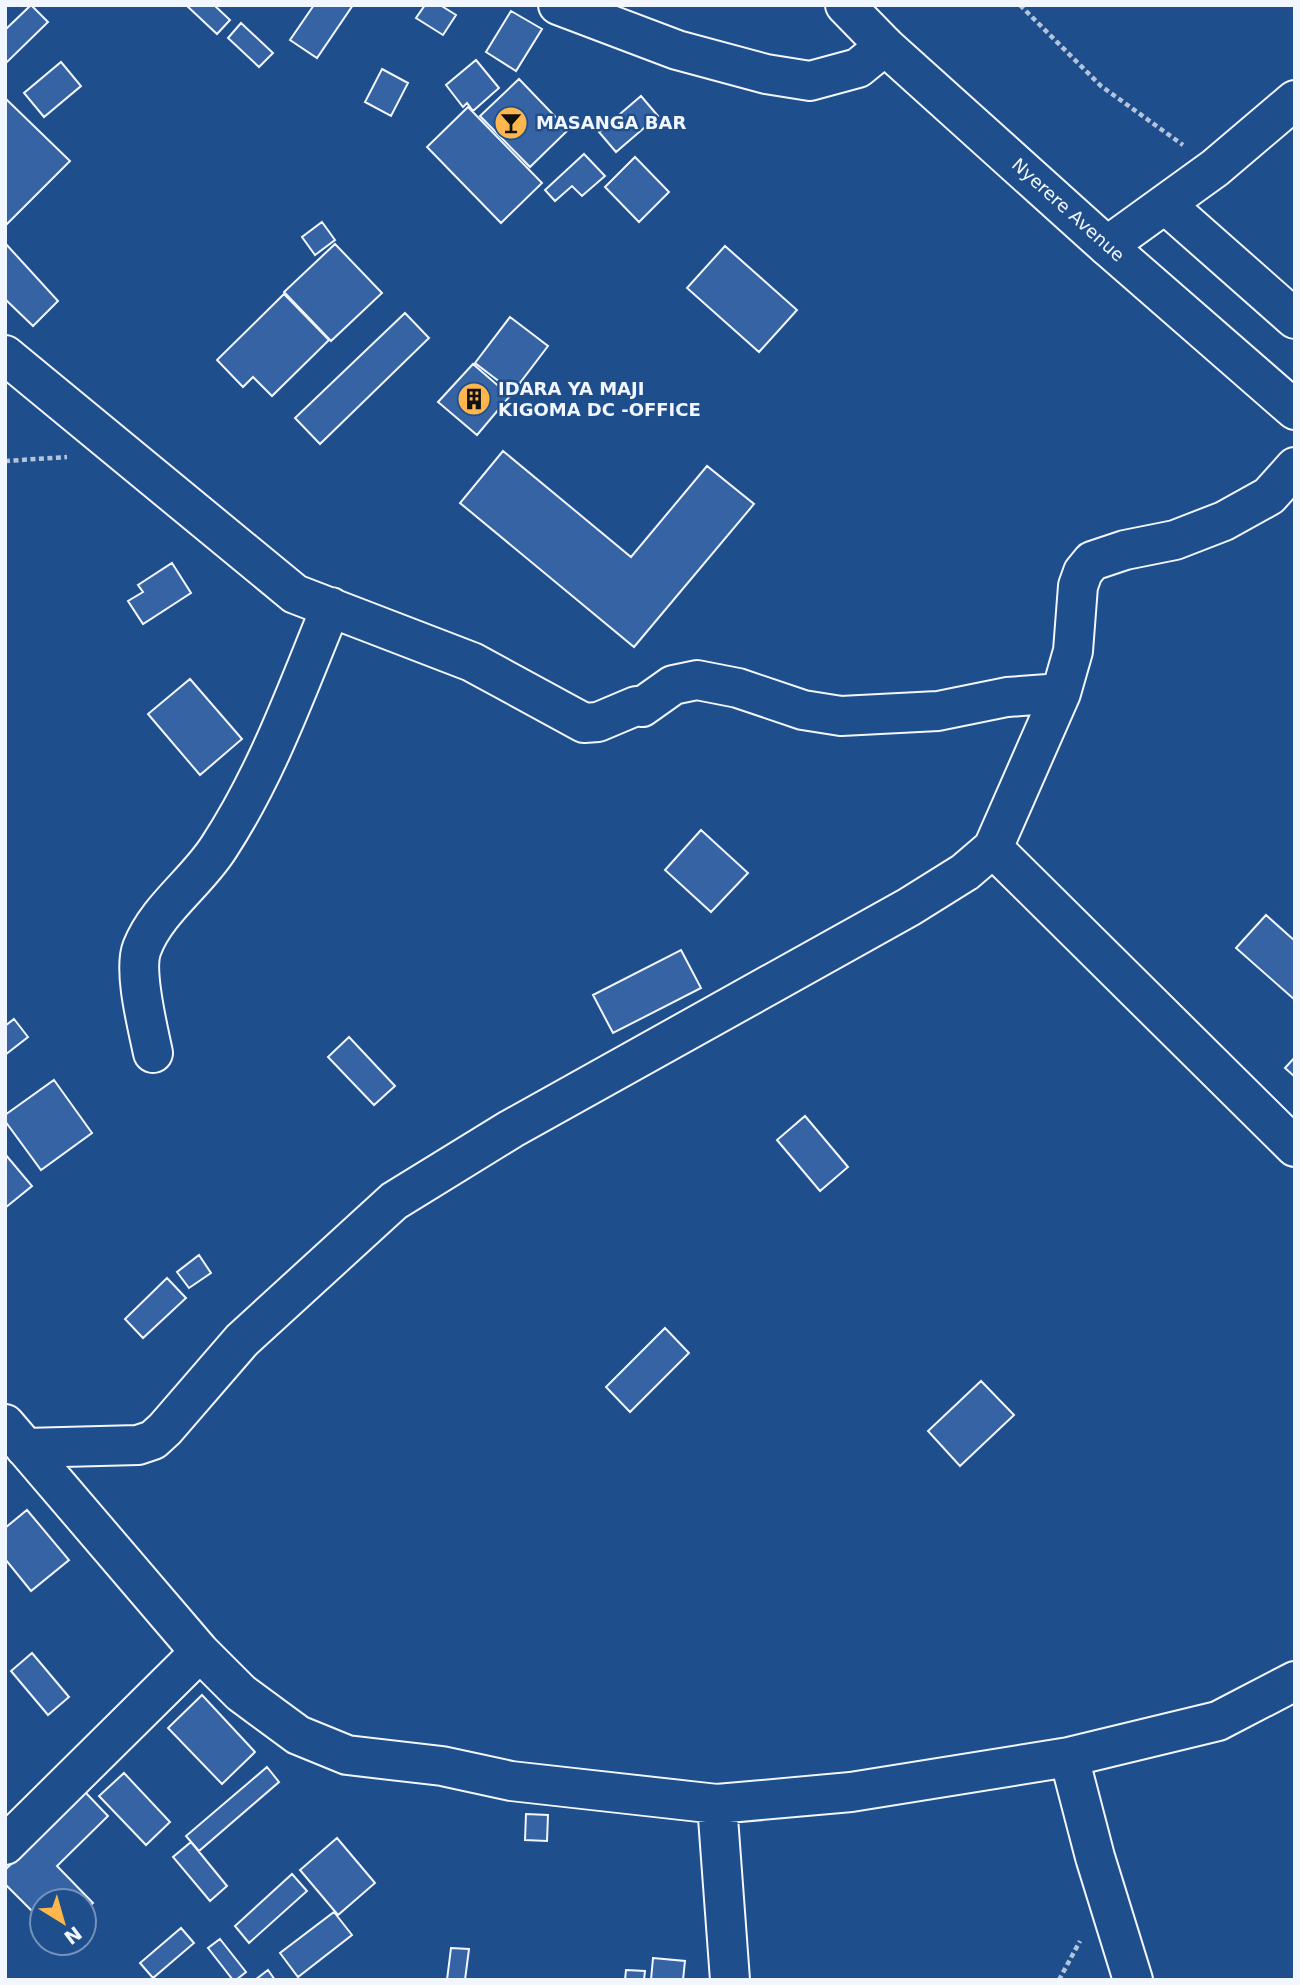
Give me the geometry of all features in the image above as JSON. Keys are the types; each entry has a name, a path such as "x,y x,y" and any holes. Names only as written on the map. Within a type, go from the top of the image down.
{"street":[{"path":"558,5 677,50 766,74 810,81 858,68 885,46"},
{"name":"Nyerere Avenue","path":"845,5 885,46 1107,246 1295,410"},
{"path":"1107,246 1215,168 1295,100"},
{"path":"1166,205 1295,319"},
{"path":"5,355 295,594 472,662 584,723 598,722 627,709 642,707 673,685 697,680 738,688 803,710 841,716 938,711 1007,697 1061,693"},
{"path":"15,1436 126,1446 153,1440 203,1388 242,1340 394,1200 511,1129 909,907 964,872 993,848 1061,693 1073,651 1078,586 1092,561 1125,550 1175,540 1224,522 1269,496 1295,467"},
{"path":"153,1053 142,1002 141,950 163,915 218,849 263,772 331,607"},
{"path":"993,848 1295,1147"},
{"path":"15,1436 200,1652 241,1693 298,1735 347,1755 442,1766 511,1781 717,1804 851,1792 1069,1758 1218,1721 1295,1681"},
{"path":"5,1845 200,1652"},
{"path":"1069,1758 1095,1857 1133,1980"},
{"path":"717,1804 730,1980"}],"path":[{"path":"1020,5 1101,86 1215,168"}],"building":[{"path":"31,5 48,22 5,64 5,30"},
{"path":"186,5 214,5 230,20 217,34"},
{"path":"314,5 353,5 317,58 290,40"},
{"path":"425,5 440,5 456,15 443,35 416,18"},
{"path":"511,11 542,29 516,71 486,52"},
{"path":"241,23 273,53 259,67 228,38"},
{"path":"476,60 499,88 473,111 467,103 463,107 446,85"},
{"path":"61,62 81,86 44,117 24,93"},
{"path":"382,69 408,83 391,116 365,102"},
{"path":"519,79 568,130 530,167 480,116"},
{"path":"641,96 658,116 616,152 599,132"},
{"path":"5,98 70,161 7,224 5,223"},
{"path":"468,107 542,183 501,223 427,147"},
{"path":"584,154 605,176 582,196 572,186 555,201 545,190"},
{"path":"635,157 669,192 639,222 605,187"},
{"path":"322,222 335,240 315,255 302,237"},
{"path":"5,243 58,301 33,326 5,299"},
{"path":"335,244 382,293 331,341 284,292"},
{"path":"725,246 797,310 759,352 687,288"},
{"path":"284,294 329,340 272,396 253,377 243,387 217,360"},
{"path":"405,313 429,338 320,444 295,418"},
{"path":"510,317 548,346 513,392 475,363"},
{"name":"IDARA YA MAJI KIGOMA DC -OFFICE","path":"473,364 510,396 477,435 438,402"},
{"path":"503,451 631,557 707,466 754,504 634,647 460,503"},
{"path":"172,563 191,593 143,624 128,601 143,592 138,585"},
{"path":"190,679 242,739 200,775 148,714"},
{"path":"701,830 748,873 711,912 665,870"},
{"path":"1266,915 1295,941 1295,1000 1236,948"},
{"path":"681,950 701,988 613,1033 593,995"},
{"path":"14,1019 28,1037 5,1055 5,1026"},
{"path":"349,1037 395,1086 374,1105 328,1057"},
{"path":"1295,1057 1295,1077 1285,1068"},
{"path":"54,1080 92,1133 41,1170 5,1121 5,1115"},
{"path":"805,1116 848,1167 820,1191 777,1140"},
{"path":"5,1154 32,1186 5,1208"},
{"path":"199,1255 211,1273 189,1288 177,1272"},
{"path":"167,1278 186,1298 143,1338 125,1319"},
{"path":"665,1328 689,1353 630,1412 606,1387"},
{"path":"981,1381 1014,1415 960,1466 928,1431"},
{"path":"27,1510 69,1560 31,1591 5,1559 5,1528"},
{"path":"32,1653 69,1697 48,1715 11,1671"},
{"path":"202,1695 255,1752 222,1784 168,1728"},
{"path":"267,1767 279,1782 199,1851 186,1836"},
{"path":"124,1773 170,1822 146,1845 99,1796"},
{"path":"85,1792 108,1816 57,1866 77,1887 28,1887 28,1907 5,1884 5,1870"},
{"path":"526,1814 548,1815 547,1841 525,1840"},
{"path":"337,1838 375,1883 338,1915 300,1870"},
{"path":"191,1842 227,1886 210,1901 173,1857"},
{"path":"292,1874 307,1891 249,1943 235,1926"},
{"path":"334,1912 352,1935 298,1977 280,1953"},
{"path":"181,1928 194,1943 153,1978 140,1963"},
{"path":"220,1939 246,1972 236,1980 233,1980 208,1948"},
{"path":"451,1948 469,1949 465,1980 447,1980"},
{"path":"653,1958 685,1961 683,1980 651,1980"},
{"path":"268,1970 275,1980 255,1980"},
{"path":"626,1970 645,1971 644,1980 625,1980"}],"place":[{"name":"MASANGA BAR","path":"511,123"},
{"name":"IDARA YA MAJI KIGOMA DC -OFFICE","path":"474,399"}]}
